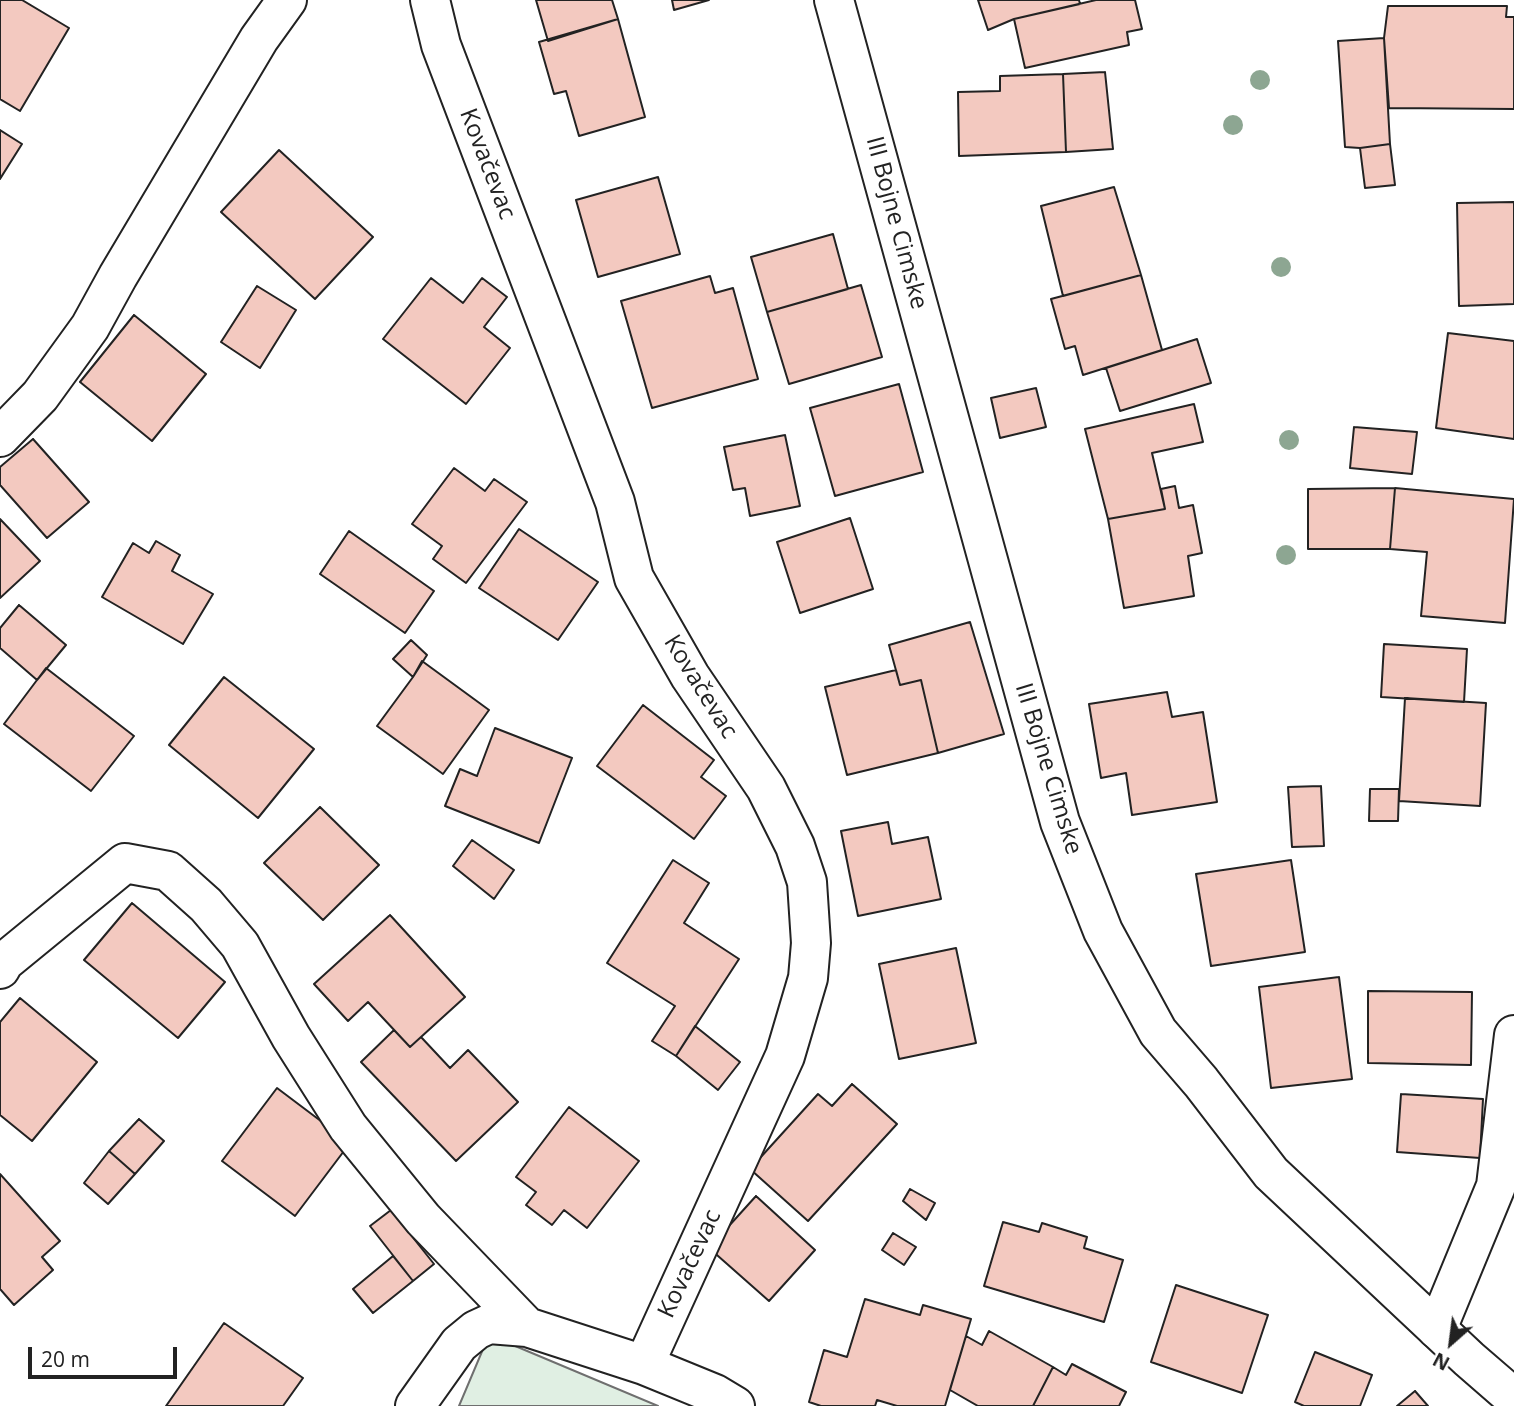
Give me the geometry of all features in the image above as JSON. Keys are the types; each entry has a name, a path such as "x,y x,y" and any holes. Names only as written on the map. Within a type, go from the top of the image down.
{"street":[{"path":"0,437 40,396 90,327 252,51 287,0"},
{"name":"Kovačevac","path":"430,0 442,45 615,502 634,578 690,676 766,788 795,846 807,882 811,943 808,978 785,1056 644,1366"},
{"name":"III Bojne Cimske","path":"834,0 1060,822 1103,931 1158,1032 1201,1082 1271,1173 1514,1399"},
{"path":"0,969 4,961 125,863 168,871 206,905 240,945 291,1037 348,1127 424,1219 527,1327"},
{"path":"1437,1329 1496,1186 1514,1035"},
{"path":"415,1406 459,1344 476,1330 489,1324 527,1327 644,1366 715,1394 735,1406"},
{"path":"1507,1406 1514,1399"}],"green space":[{"path":"489,1335 658,1406 459,1406"}],"building":[{"path":"0,0 22,0 69,28 20,111 0,99"},
{"path":"536,0 612,0 618,19 548,41"},
{"path":"672,0 709,0 674,10"},
{"path":"978,0 1079,0 1080,4 1014,19 988,30"},
{"path":"1096,0 1135,0 1142,29 1127,32 1129,45 1025,68 1014,19"},
{"path":"1388,6 1507,6 1506,17 1514,17 1514,109 1389,108 1384,38"},
{"path":"618,19 645,117 579,136 566,91 554,94 539,42"},
{"path":"1384,38 1390,144 1345,147 1338,41"},
{"path":"1105,72 1113,149 1066,152 1063,74"},
{"path":"1063,74 1066,152 959,156 958,92 1000,91 1000,76"},
{"path":"0,130 22,144 0,179"},
{"path":"1390,144 1395,185 1365,188 1360,148"},
{"path":"279,150 373,237 315,299 221,212"},
{"path":"658,177 680,254 598,277 576,200"},
{"path":"1114,187 1141,275 1063,296 1041,206"},
{"path":"1514,202 1514,304 1459,306 1457,203"},
{"path":"833,234 848,289 767,312 751,257"},
{"path":"1141,275 1162,350 1083,375 1075,346 1065,349 1051,299"},
{"path":"710,276 715,293 733,288 758,379 652,408 621,301"},
{"path":"431,278 463,303 482,278 507,297 484,327 510,348 466,404 383,339"},
{"path":"861,285 882,357 789,384 767,312"},
{"path":"257,286 296,310 260,368 221,342"},
{"path":"134,315 206,374 152,441 80,382"},
{"path":"1448,333 1514,341 1514,439 1436,428"},
{"path":"1197,339 1211,383 1120,411 1106,368"},
{"path":"899,384 923,472 835,496 810,408"},
{"path":"1036,388 1046,427 1000,438 991,398"},
{"path":"1194,404 1203,442 1152,453 1165,509 1108,519 1085,429"},
{"path":"1354,427 1417,432 1412,474 1350,468"},
{"path":"785,435 800,506 750,516 745,488 733,490 724,447"},
{"path":"33,439 89,502 47,538 0,485 0,467"},
{"path":"454,468 485,491 494,479 527,502 466,583 433,559 442,546 412,524"},
{"path":"1175,486 1179,508 1193,505 1202,553 1188,556 1194,596 1124,608 1108,519 1165,509 1161,489"},
{"path":"1395,488 1514,499 1505,623 1421,616 1427,552 1390,549"},
{"path":"1395,488 1390,549 1308,549 1308,489"},
{"path":"850,518 873,589 800,613 777,542"},
{"path":"0,519 40,561 0,598"},
{"path":"519,529 598,582 558,640 479,588"},
{"path":"349,531 434,591 405,633 320,574"},
{"path":"156,541 180,555 172,571 213,594 183,644 102,597 133,543 149,553"},
{"path":"19,605 66,645 37,680 0,648 0,628"},
{"path":"970,622 1004,734 938,753 921,680 900,685 889,645"},
{"path":"411,640 427,655 413,677 393,659"},
{"path":"1384,644 1467,649 1464,702 1381,697"},
{"path":"422,661 489,710 443,774 377,726"},
{"path":"46,668 134,736 91,791 4,724"},
{"path":"896,670 900,685 921,680 938,753 847,775 825,687"},
{"path":"224,677 314,749 258,818 169,745"},
{"path":"1167,692 1172,717 1203,712 1217,802 1132,815 1126,773 1101,778 1089,704"},
{"path":"1405,698 1486,703 1480,806 1399,801"},
{"path":"643,705 714,760 701,777 726,796 694,839 597,766"},
{"path":"495,728 572,758 539,843 445,806 460,769 477,776"},
{"path":"1321,786 1324,846 1292,847 1288,787"},
{"path":"1370,789 1399,789 1398,821 1369,821"},
{"path":"320,807 379,865 323,920 264,863"},
{"path":"888,822 892,844 928,837 941,899 858,916 841,831"},
{"path":"472,840 514,870 494,899 453,866"},
{"path":"673,860 709,883 684,923 739,959 676,1056 652,1041 675,1006 607,963"},
{"path":"1291,860 1305,952 1211,966 1196,874"},
{"path":"132,903 225,982 178,1038 84,960"},
{"path":"390,915 465,997 410,1047 368,1002 348,1021 314,984"},
{"path":"956,948 976,1043 899,1059 879,964"},
{"path":"1339,977 1352,1079 1271,1088 1259,987"},
{"path":"1368,991 1472,992 1471,1065 1368,1063"},
{"path":"20,998 97,1062 32,1141 0,1115 0,1022"},
{"path":"695,1026 740,1062 718,1090 676,1056"},
{"path":"394,1030 410,1047 421,1037 450,1068 468,1050 518,1102 456,1161 361,1062"},
{"path":"852,1084 897,1124 808,1221 750,1169 818,1094 832,1106"},
{"path":"277,1088 350,1143 295,1216 222,1161"},
{"path":"1401,1094 1483,1099 1480,1158 1397,1152"},
{"path":"569,1107 639,1161 587,1228 564,1210 552,1225 526,1205 536,1192 516,1177"},
{"path":"139,1119 164,1141 135,1174 109,1151"},
{"path":"109,1151 135,1174 108,1204 84,1183"},
{"path":"0,1174 60,1241 42,1257 53,1270 14,1305 0,1289"},
{"path":"910,1189 935,1203 926,1220 903,1201"},
{"path":"756,1196 815,1250 769,1301 709,1248"},
{"path":"391,1210 434,1264 413,1281 370,1226"},
{"path":"1003,1222 1039,1232 1042,1223 1087,1237 1084,1248 1123,1260 1104,1322 984,1286"},
{"path":"893,1233 916,1247 904,1265 882,1250"},
{"path":"393,1256 413,1281 373,1313 353,1289"},
{"path":"1176,1285 1268,1315 1242,1393 1151,1362"},
{"path":"865,1299 920,1315 923,1305 971,1319 945,1406 897,1406 877,1400 875,1406 821,1406 809,1402 824,1350 847,1357"},
{"path":"224,1323 303,1378 283,1406 166,1406"},
{"path":"989,1331 1053,1367 1033,1406 978,1406 950,1390 966,1336 982,1345"},
{"path":"1315,1352 1372,1375 1360,1406 1304,1406 1295,1402"},
{"path":"1072,1364 1126,1392 1119,1406 1033,1406 1053,1367 1066,1375"},
{"path":"1415,1391 1428,1406 1397,1406"}]}
